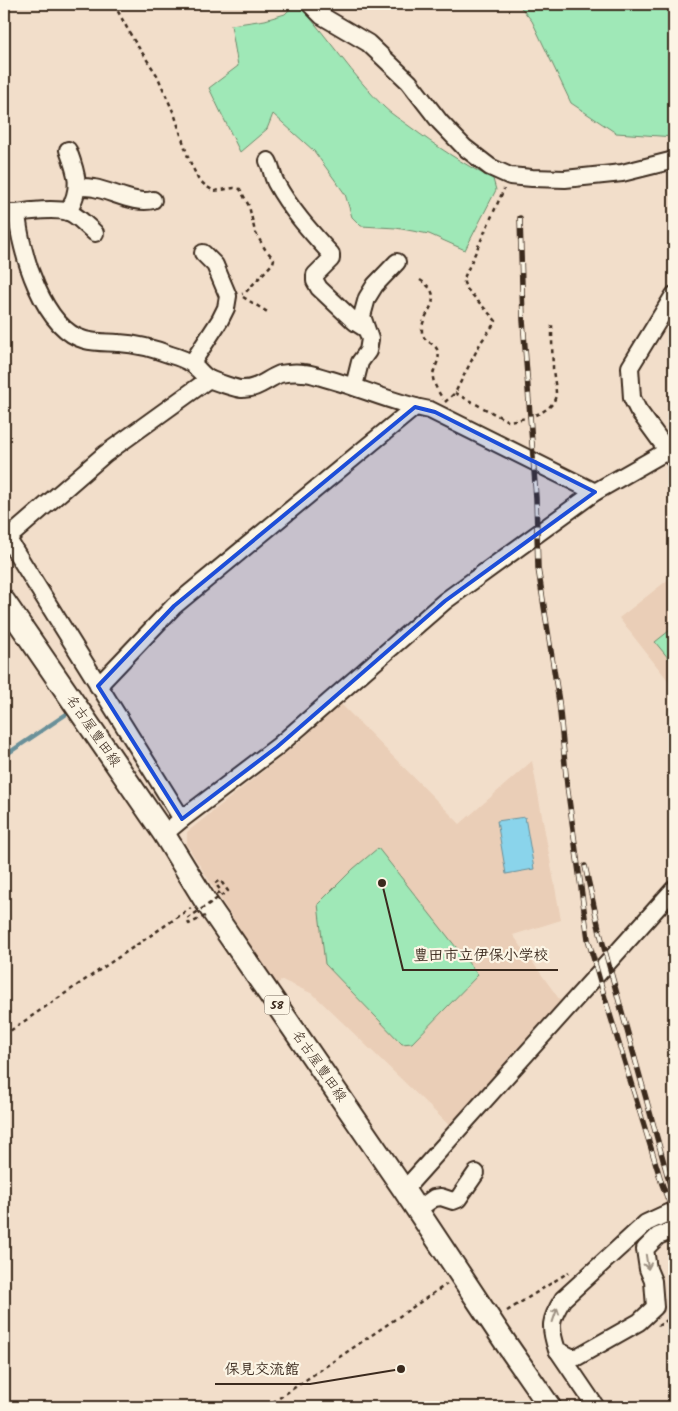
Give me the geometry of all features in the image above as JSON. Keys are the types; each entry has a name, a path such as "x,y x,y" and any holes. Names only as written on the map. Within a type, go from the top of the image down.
{"main road":[{"name":"名古屋豊田線","path":"4,602 164,834 208,903 550,1407"}],"street":[{"path":"310,4 322,16 368,43 409,82 440,122 464,147 490,167 510,176 565,179 622,172 674,160"},
{"path":"68,150 74,166 78,187 73,204 68,212"},
{"path":"268,161 276,183 292,207 303,223 331,254 331,259 315,275 315,282 355,322 366,329"},
{"path":"78,187 96,188 140,201 153,200"},
{"path":"10,213 56,210 68,212 95,233"},
{"path":"10,213 18,223 25,252 38,290 45,304 65,329 75,336 102,343 120,343 147,348 170,355 192,363 209,379 241,389 257,387 281,374 304,372 354,386 415,407 430,410 595,492"},
{"path":"192,363 234,295 215,264 203,253"},
{"path":"354,386 360,362 368,351 370,339 362,316 366,298 396,262"},
{"path":"164,834 277,747 445,601 595,492 671,455 638,410 632,398 630,367 674,295"},
{"path":"182,819 6,535 105,454 209,379"},
{"path":"98,686 174,606 415,407"},
{"path":"404,1190 674,889"},
{"path":"417,1210 434,1198 442,1197 453,1201 458,1199 476,1173"},
{"path":"596,1407 557,1350 552,1333 554,1314 563,1299 646,1223 674,1210"},
{"path":"557,1350 571,1357 577,1357 639,1322 655,1307 653,1281 648,1269 645,1248 658,1236 674,1230"},
{"path":"577,1357 589,1382 609,1407"}],"path":[{"path":"114,4 133,39 157,75 175,116 188,157 198,179 214,191 240,189 249,206 255,232 265,249 274,259 273,263 245,293 234,295"},
{"path":"420,280 430,289 432,294 432,304 422,324 422,332 424,339 436,348 439,353 433,373 433,380 444,403 455,393 481,342 496,321 467,289 464,278 510,176"},
{"path":"234,295 269,313"},
{"path":"455,393 508,421 542,412 550,406 556,393 553,368 552,323"},
{"path":"4,1035 208,903 221,892 215,883 220,880 228,891 187,919 189,924 208,903"},
{"path":"266,1407 460,1275"},
{"path":"674,1275 671,1277 674,1285"}],"highlighted area":[{"path":"415,407 435,412 595,492 445,601 277,747 182,819 98,686 174,606"}],"shaded area":[{"path":"674,575 674,688 619,618"},
{"path":"339,702 460,824 532,761 561,920 513,935 562,1003 453,1129 313,994 282,980 275,986 187,845 187,832 302,740"}],"green space":[{"path":"295,4 298,4 387,110 450,154 493,179 496,190 465,250 429,234 396,228 361,226 352,217 345,194 314,151 273,114 267,129 240,152 209,88 238,66 231,25 265,20 285,14"},
{"path":"518,4 668,4 674,18 674,137 616,133 571,103 532,21"},
{"path":"674,627 674,665 655,642"},
{"path":"378,848 478,975 412,1043 402,1044 325,964 318,904 353,869"}],"water":[{"path":"525,817 534,869 506,874 497,821"}],"waterway":[{"path":"4,756 68,713"}],"railway":[{"path":"520,218 523,320 536,498 538,568 559,702 567,785 588,939 662,1184 674,1215"},
{"path":"585,866 600,933 674,1194"}],"place":[{"name":"豊田市立伊保小学校","path":"382,883"},
{"name":"保見交流館","path":"401,1369"}]}
